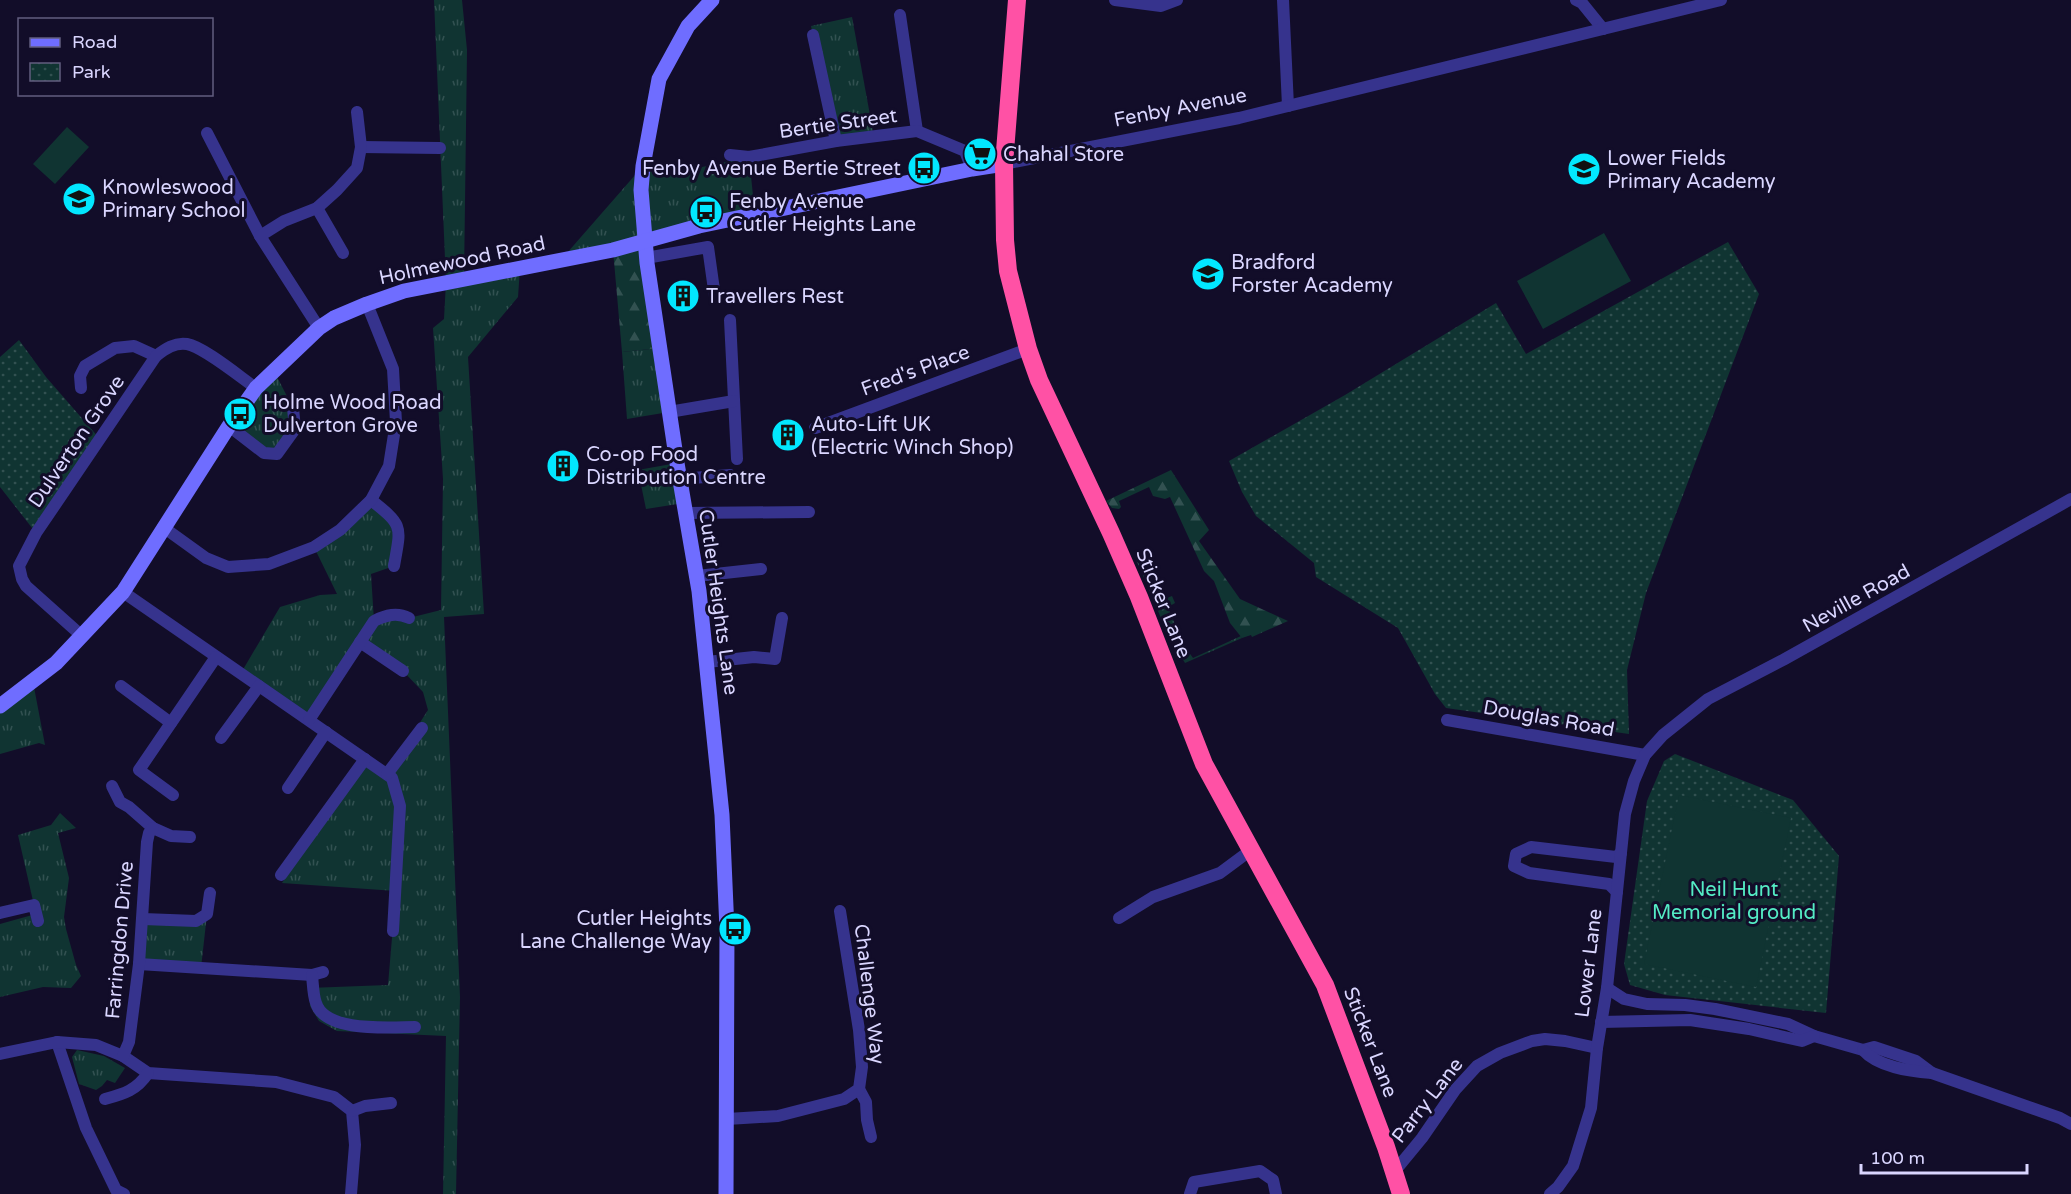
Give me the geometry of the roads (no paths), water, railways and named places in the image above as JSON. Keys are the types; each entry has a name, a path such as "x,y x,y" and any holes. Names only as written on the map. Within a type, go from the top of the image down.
{"highway":[{"name":"Sticker Lane","path":"1017,0 1004,164 1005,240 1008,271 1028,349 1039,380 1134,587 1204,764 1325,985 1342,1026 1401,1194"}],"street":[{"name":"Cutler Heights Lane","path":"712,0 688,26 659,79 643,166 641,190 646,258 697,576 722,815 726,906 726,1194"},
{"path":"1115,0 1161,6 1177,0"},
{"path":"1283,0 1288,106"},
{"path":"1576,0 1582,3 1603,29"},
{"name":"Fenby Avenue","path":"645,241 699,226 972,169 1239,118 1721,0"},
{"path":"900,15 917,131"},
{"path":"813,35 836,141"},
{"path":"260,236 284,221 316,208 357,168 361,147 357,112"},
{"name":"Bertie Street","path":"730,155 749,157 836,141 917,131 965,151 972,169"},
{"path":"207,133 260,236 318,328"},
{"path":"361,147 440,148"},
{"path":"316,208 343,253"},
{"name":"Holmewood Road","path":"0,706 56,663 123,592 229,426 256,388 318,328 334,318 367,304 420,287 613,250 645,241"},
{"path":"646,258 708,247 715,297"},
{"path":"163,528 206,558 228,567 269,564 314,547 340,530 371,500 389,466 396,422 393,369 367,304"},
{"path":"729,320 737,459"},
{"path":"81,388 80,376 85,366 115,348 134,346 156,356 167,346 186,344 207,354 256,388"},
{"name":"Fred's Place","path":"815,428 1028,349"},
{"name":"Dulverton Grove","path":"82,636 26,586 19,566 36,533 156,356"},
{"path":"669,412 734,400"},
{"path":"229,426 264,453 277,454 295,429 293,408"},
{"path":"680,479 730,475"},
{"path":"371,500 392,516 400,531 394,566"},
{"name":"Neville Road","path":"1663,735 1708,699 1783,660 2071,500"},
{"path":"686,513 809,512"},
{"path":"697,576 761,569"},
{"path":"123,592 392,778 400,806 393,931"},
{"path":"309,720 374,621 400,614 409,618"},
{"path":"707,662 754,657 775,659 782,618"},
{"path":"360,642 403,671"},
{"path":"174,795 139,770 216,657"},
{"path":"221,738 259,686"},
{"path":"121,687 171,723"},
{"name":"Douglas Road","path":"1447,720 1645,755"},
{"path":"387,774 422,729"},
{"path":"288,788 326,732"},
{"name":"Lower Lane","path":"1550,1194 1568,1175 1577,1157 1591,1108 1597,1048 1607,988 1625,814 1634,781 1645,755 1663,735"},
{"path":"281,875 365,759"},
{"path":"112,786 120,802 153,828 171,836 190,837"},
{"name":"Farringdon Drive","path":"123,1056 129,1042 139,964 147,842 153,828"},
{"path":"1617,892 1610,884 1529,873 1514,866 1516,854 1531,847 1616,857 1621,853"},
{"path":"1119,918 1153,897 1220,873 1251,850"},
{"path":"143,919 196,921 207,914 210,893"},
{"path":"0,913 34,905 38,921"},
{"name":"Challenge Way","path":"727,1119 778,1116 844,1099 859,1089 862,1067 840,911"},
{"path":"139,964 315,979 316,1005 327,1018 348,1025 415,1027"},
{"path":"1607,988 1624,999 1647,1004 1686,1005 1748,1015 1788,1023 1814,1036 1863,1050 1874,1047 1916,1061 1932,1073 2060,1118 2071,1124"},
{"path":"1601,1022 1690,1020 1749,1029 1802,1041 1814,1036"},
{"name":"Parry Lane","path":"1394,1172 1422,1138 1455,1090 1477,1066 1500,1053 1532,1041 1545,1039 1597,1048"},
{"path":"57,1042 86,1128 117,1193"},
{"path":"0,1054 57,1042 96,1045 123,1056 148,1073 276,1082 334,1097 352,1111 355,1145 351,1194"},
{"path":"105,1099 127,1094 141,1084 148,1073"},
{"path":"859,1089 866,1102 871,1137"},
{"path":"352,1111 365,1106 391,1102"},
{"path":"1190,1194 1194,1182 1260,1170 1274,1180 1276,1194"}],"place":[{"name":"Chahal Store","path":"980,154"},
{"name":"Fenby Avenue Bertie Street","path":"924,168"},
{"name":"Lower Fields Primary Academy","path":"1584,169"},
{"name":"Knowleswood Primary School","path":"79,199"},
{"name":"Fenby Avenue Cutler Heights Lane","path":"706,212"},
{"name":"Bradford Forster Academy","path":"1208,274"},
{"name":"Travellers Rest","path":"683,296"},
{"name":"Holme Wood Road Dulverton Grove","path":"240,414"},
{"name":"Auto-Lift UK (Electric Winch Shop)","path":"788,435"},
{"name":"Co-op Food Distribution Centre","path":"563,466"},
{"name":"Cutler Heights Lane Challenge Way","path":"735,929"}],"park label":[{"name":"Neil Hunt Memorial ground","path":"1734,900"}]}
